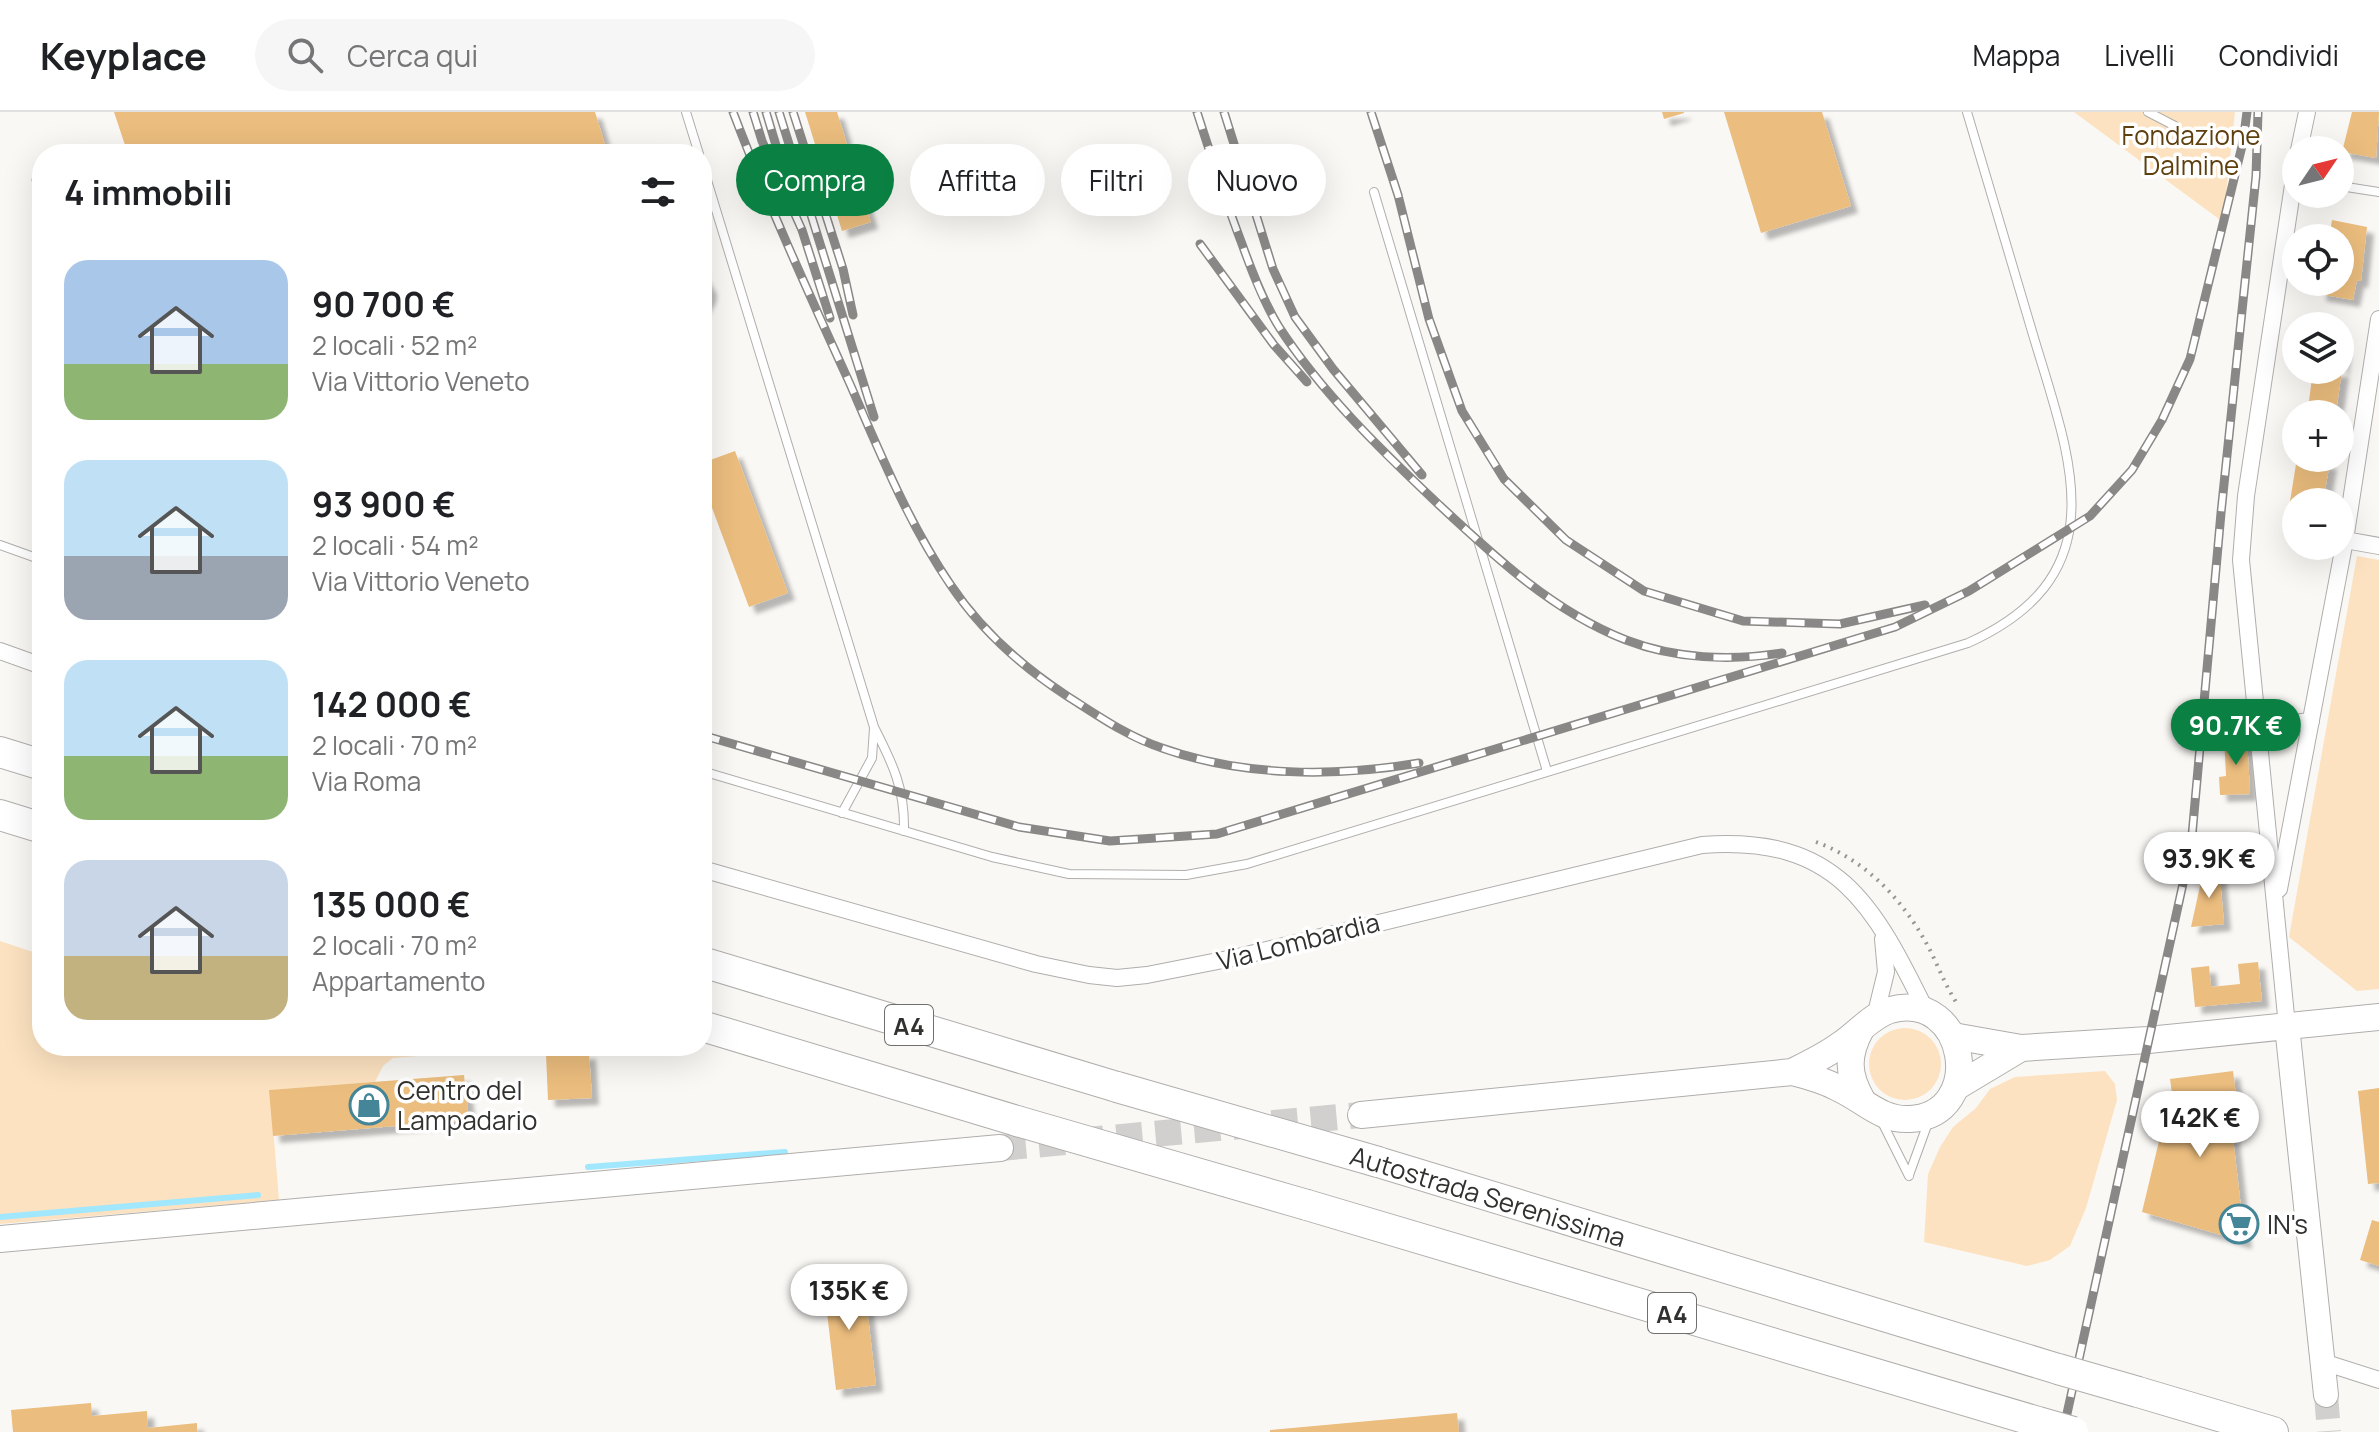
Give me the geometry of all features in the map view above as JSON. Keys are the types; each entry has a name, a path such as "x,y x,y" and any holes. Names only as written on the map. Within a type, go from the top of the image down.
{"highway":[{"path":"0,752 32,762"},
{"path":"0,815 32,825"},
{"name":"Autostrada Serenissima","path":"712,965 2273,1432"},
{"name":"A4","path":"712,1029 2073,1432"}],"main road":[{"path":"1361,1115 1792,1072 1821,1080 1894,1119 1913,1120 1931,1114 1946,1102 1956,1087 1960,1061 1953,1036 1942,1022 1927,1013 1909,1009 1891,1010 1826,1054 1792,1072"},
{"path":"1953,1036 2021,1048 2137,1041 2379,1017"},
{"path":"1868,1023 1852,1046 1849,1065 1853,1083 1869,1106"},
{"path":"1956,1087 2021,1048"},
{"path":"0,1239 1000,1148"}],"street":[{"path":"2302,136 2307,112"},
{"path":"2290,208 2243,530 2241,573 2326,1395"},
{"path":"2353,488 2379,319"},
{"path":"2354,542 2379,546"},
{"path":"2275,909 2341,560"},
{"path":"0,651 32,662"},
{"path":"2257,727 2311,721"},
{"name":"Via Lombardia","path":"712,872 1036,964 1110,978 1167,972 1238,957 1702,845 1751,843 1779,848 1809,859 1835,874 1857,894 1927,1013"},
{"name":"Via Lombardia","path":"1868,1023 1887,960 1884,940 1874,919"},
{"path":"2323,1362 2379,1380"}],"lane":[{"path":"686,112 696,144"},
{"path":"712,774 992,857 1069,874 1186,875 1247,864 1968,643 2010,621 2030,603 2060,562 2070,529 2073,492 2059,419 1967,112"},
{"path":"2148,112 2175,126"},
{"path":"2354,188 2379,192"},
{"path":"1374,192 1547,771"},
{"path":"712,197 874,727 896,770 905,806 904,831"},
{"path":"0,545 32,556"},
{"path":"842,813 872,758 874,727"},
{"path":"1869,1106 1909,1176 1931,1114"}],"green space":[{"name":"Fondazione Dalmine","path":"2074,112 2235,112 2223,222"},
{"path":"2357,556 2379,560 2379,989 2357,991 2289,937"},
{"path":"0,941 32,952 32,1056 419,1056 393,1058 383,1066 375,1082 270,1090 279,1200 0,1224"},
{"path":"1912,1028 1931,1038 1939,1050 1939,1078 1931,1090 1919,1098 1898,1100 1879,1090 1871,1078 1869,1057 1879,1038 1891,1030"},
{"path":"2105,1071 2115,1084 2117,1100 2086,1208 2070,1246 2050,1260 2027,1266 1924,1242 1928,1174 1953,1127 1976,1108 1990,1089 2015,1077"}],"building":[{"path":"114,112 595,112 605,144 125,144"},
{"path":"805,112 837,112 847,144 815,144"},
{"path":"1662,112 1684,112 1684,113 1664,119"},
{"path":"1724,112 1822,112 1851,206 1761,233"},
{"path":"2352,112 2379,112 2376,158 2354,154 2354,136 2346,136"},
{"path":"837,216 869,216 871,222 842,231"},
{"path":"2332,220 2352,224 2331,224"},
{"path":"2354,224 2367,227 2361,281 2357,280 2354,295"},
{"path":"2330,296 2354,296 2353,300"},
{"path":"2311,384 2340,384 2338,400 2309,400"},
{"path":"735,451 788,593 749,607 712,508 712,459"},
{"path":"2295,472 2328,472 2325,488 2292,488"},
{"path":"2247,736 2250,794 2220,795 2219,777 2226,776 2224,737"},
{"path":"2219,867 2224,924 2191,927 2204,868"},
{"path":"2258,962 2262,1001 2195,1007 2191,968 2209,966 2211,987 2240,984 2238,964"},
{"path":"546,1056 589,1056 592,1098 548,1100"},
{"path":"2233,1071 2240,1128 2232,1129 2245,1242 2142,1212 2160,1137 2178,1136 2170,1079"},
{"name":"Centro del Lampadario","path":"464,1075 469,1120 273,1136 269,1090"},
{"path":"2379,1088 2379,1183 2368,1184 2358,1091"},
{"path":"2372,1220 2379,1222 2379,1266 2360,1260"},
{"path":"863,1274 876,1385 836,1390 823,1278"},
{"path":"91,1403 92,1416 147,1411 148,1428 197,1423 197,1432 13,1432 11,1410"},
{"path":"1457,1413 1459,1432 1270,1432 1270,1430"}],"waterway":[{"path":"588,1167 785,1152"},
{"path":"0,1217 258,1195"}],"tunnel":[{"path":"1000,1148 1361,1115"},
{"path":"2326,1395 2329,1432"}],"railway":[{"path":"733,112 789,249 908,512 950,584 1002,646 1050,684 1113,725 1149,743 1193,758 1289,772 1355,771 1419,763"},
{"path":"753,112 762,141 802,230 830,318"},
{"path":"766,112 776,144"},
{"path":"779,112 874,417"},
{"path":"793,112 843,269 853,315"},
{"path":"1197,112 1250,265 1279,327 1314,375 1352,419 1458,522 1502,562 1549,598 1573,614 1626,640 1664,651 1703,657 1782,653"},
{"path":"1224,112 1273,269 1295,317 1333,369 1422,475"},
{"path":"1371,112 1398,195 1429,319 1462,411 1504,479 1566,540 1644,591 1743,621 1840,624 1925,605"},
{"path":"712,738 1019,827 1110,841 1217,834 1895,627 1969,591 2090,516 2132,470 2162,420 2190,359 2243,142 2247,112"},
{"path":"2063,1432 2191,847 2256,176 2258,112"},
{"path":"1200,244 1274,345 1307,382"}],"place":[{"name":"Centro del Lampadario","path":"369,1105"},
{"name":"IN's","path":"2239,1224"}]}
